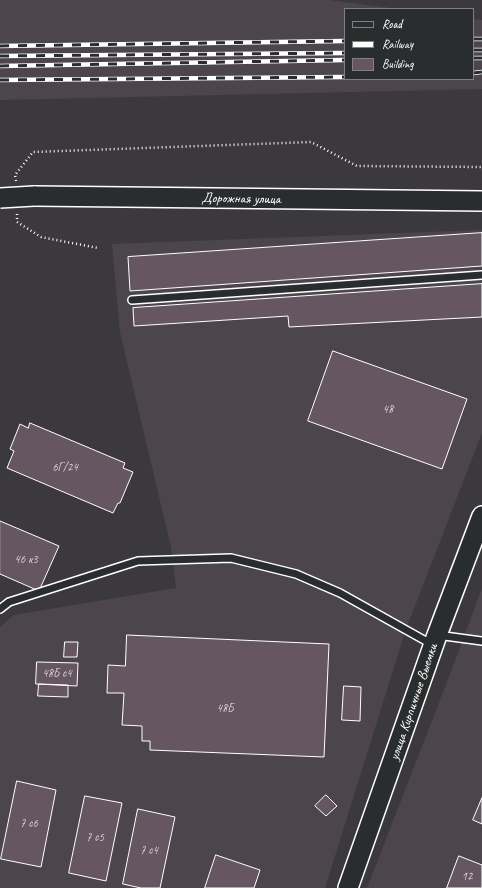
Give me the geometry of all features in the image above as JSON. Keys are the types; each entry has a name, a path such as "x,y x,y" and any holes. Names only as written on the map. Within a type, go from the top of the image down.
{"main road":[{"name":"Дорожная улица","path":"0,198 34,196 482,201"},
{"name":"улица Кирпичные Выемки","path":"348,888 435,640 482,516"}],"lane":[{"path":"132,300 482,275"},
{"path":"0,609 10,602 138,561 231,558 296,574 340,593 435,640 482,641"}],"path":[{"path":"16,183 15,175 33,152 311,142 357,166 482,167"},
{"path":"17,214 17,222 41,237 98,248"}],"shaded area":[{"path":"0,0 329,0 390,8 344,8 344,80 474,80 474,19 482,20 482,89 0,100"},
{"path":"482,230 482,433 406,629 325,888 0,888 0,627 14,615 176,588 171,547 120,332 112,244"},
{"path":"482,588 482,888 367,888 449,677"}],"building":[{"path":"482,233 482,266 130,291 128,257"},
{"path":"482,284 482,317 289,327 288,316 134,326 133,308"},
{"path":"333,351 467,399 442,469 308,421"},
{"path":"30,423 125,463 123,468 133,472 120,503 118,503 113,513 7,468 14,451 10,449 20,424 28,428"},
{"path":"0,521 59,546 39,591 0,574"},
{"path":"127,635 329,644 324,757 150,750 150,741 142,741 142,726 122,725 124,693 107,693 108,665 125,666"},
{"path":"65,642 78,642 77,657 64,657"},
{"path":"37,662 78,663 77,686 36,684"},
{"path":"39,684 68,685 68,697 38,696"},
{"path":"344,686 361,687 360,721 342,720"},
{"path":"17,781 56,790 41,867 1,859"},
{"path":"326,795 337,806 326,816 315,806"},
{"path":"85,796 122,803 106,881 69,873"},
{"path":"482,798 482,824 473,820"},
{"path":"138,809 175,817 160,888 141,888 123,884"},
{"path":"216,855 260,870 254,888 205,888"},
{"path":"459,856 482,865 482,888 447,888"}],"railway":[{"path":"474,39 482,39"},
{"path":"0,46 344,41"},
{"path":"474,50 482,50"},
{"path":"0,56 344,53"},
{"path":"474,58 482,58"},
{"path":"0,66 344,60"},
{"path":"474,73 482,72"},
{"path":"0,80 344,77"}]}
